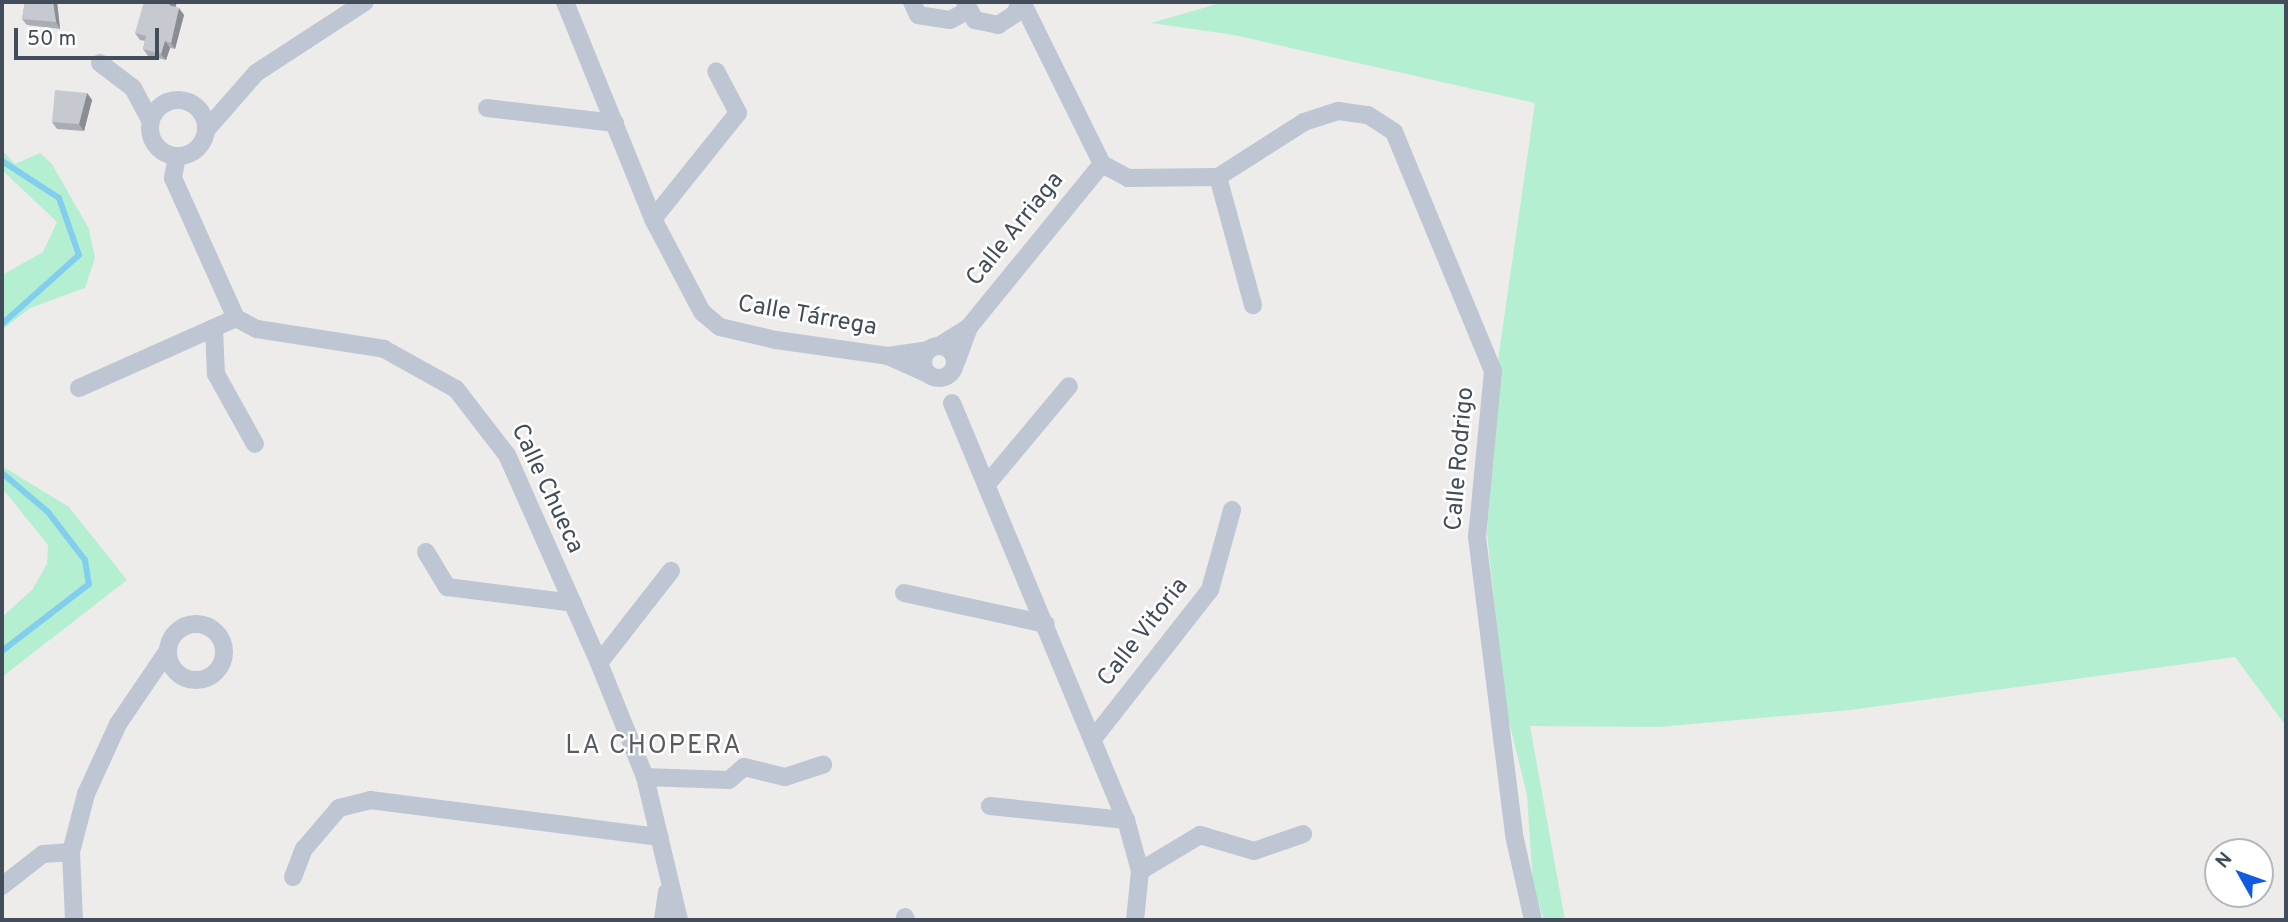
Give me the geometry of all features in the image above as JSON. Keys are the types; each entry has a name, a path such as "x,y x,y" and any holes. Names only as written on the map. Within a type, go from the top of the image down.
{"street":[{"path":"100,63 133,88 150,120 158,149 177,157 198,149 207,129 256,73 365,2"},
{"name":"Calle Tárrega","path":"565,2 653,219 685,290 720,327 888,356 929,375"},
{"path":"912,2 918,15 950,20 966,6 985,25 1009,21 1033,24"},
{"path":"1009,21 1021,2 1102,164 1128,178 1218,177 1253,305"},
{"path":"653,219 738,113 716,71"},
{"path":"150,120 162,104 182,100 200,110 207,129"},
{"path":"487,108 615,123"},
{"name":"Calle Rodrigo","path":"1218,177 1304,122 1338,111 1368,114 1394,132 1493,370 1477,537 1514,835 1534,920"},
{"path":"79,388 236,318 173,178 177,157"},
{"name":"Calle Arriaga","path":"955,365 969,327 1102,164"},
{"name":"Calle Chueca","path":"236,318 257,329 384,349 456,389 507,455 599,663 645,778 660,837 667,889 663,920"},
{"name":"Calle Arriaga","path":"934,348 969,327"},
{"path":"214,328 216,374 256,444"},
{"path":"934,348 955,365 945,378 929,375 934,348"},
{"name":"Calle Tárrega","path":"888,356 934,348"},
{"name":"Calle Vitoria","path":"952,402 955,365"},
{"name":"Calle Vitoria","path":"929,375 952,402 988,483 1126,820 1140,871 1135,920"},
{"path":"988,483 1069,386"},
{"name":"Calle Vitoria","path":"1093,739 1210,590 1232,510"},
{"path":"426,552 447,587 573,603"},
{"path":"599,663 671,571"},
{"path":"904,593 1046,624"},
{"path":"74,920 71,852 86,794 118,724 167,652"},
{"path":"645,778 729,780 744,767 785,777 823,765"},
{"path":"293,877 304,849 339,808 370,800 660,837"},
{"path":"990,806 1126,820"},
{"path":"1140,871 1200,835 1254,851 1303,834"},
{"path":"2,886 43,854 71,852"},
{"name":"Calle Chueca","path":"667,889 680,920"}],"green space":[{"path":"1224,2 2286,2 2286,726 2235,657 1850,710 1659,727 1530,726 1565,920 1544,920 1533,886 1527,795 1506,709 1487,534 1499,353 1535,103 1234,35 1151,23"},
{"path":"2,150 15,164 40,153 52,164 89,229 95,258 85,288 30,308 2,330 2,275 43,252 57,222 2,170"},
{"path":"2,466 69,507 127,580 2,677 2,617 32,590 47,564 48,545 2,488"}],"building":[{"path":"25,2 53,2 56,22 22,19"},
{"path":"144,2 171,2 169,5 179,8 171,43 165,41 161,54 143,49 146,36 135,33"},
{"path":"55,90 87,93 79,124 52,122"}],"waterway":[{"path":"2,161 59,198 79,255 2,324"},
{"path":"2,473 48,512 85,560 89,584 2,651"}],"district":[{"name":"LA CHOPERA","path":"654,747"}]}
